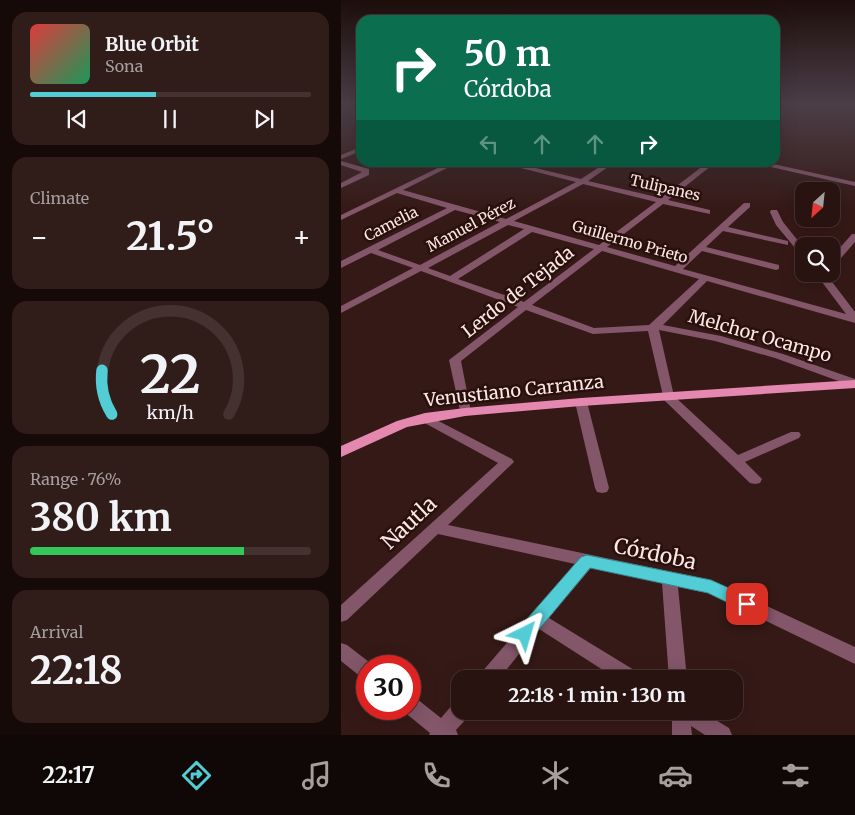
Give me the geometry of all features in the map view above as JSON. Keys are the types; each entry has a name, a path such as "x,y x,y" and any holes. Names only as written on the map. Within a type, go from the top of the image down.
{"main road":[{"name":"Venustiano Carranza","path":"341,452 383,432 425,418 465,412 855,383"}],"street":[{"path":"341,157 356,151"},
{"path":"341,163 366,171 365,175 341,186"},
{"path":"341,218 446,167"},
{"name":"Tulipanes","path":"520,167 707,212"},
{"name":"Manuel Pérez","path":"341,310 582,182 604,167"},
{"name":"Lerdo de Tejada","path":"465,412 455,360 707,167"},
{"path":"775,167 855,184"},
{"name":"Guillermo Prieto","path":"397,191 855,320"},
{"path":"676,270 747,205"},
{"name":"Camelia","path":"341,265 453,207"},
{"path":"774,212 779,223 795,242"},
{"path":"450,280 531,228"},
{"path":"721,228 785,243"},
{"path":"840,254 855,236"},
{"path":"700,248 776,267"},
{"name":"Melchor Ocampo","path":"371,250 593,331 654,327 717,338 779,356 855,383"},
{"path":"705,278 654,327 668,397 755,480"},
{"path":"828,282 855,320"},
{"path":"847,308 855,297"},
{"path":"581,402 602,488"},
{"name":"Nautla","path":"341,615 507,462 425,418"},
{"path":"736,461 795,435"},
{"name":"Córdoba","path":"435,528 711,587 855,656"},
{"path":"494,670 587,561"},
{"path":"669,578 677,670"},
{"path":"537,619 619,670"},
{"path":"341,651 356,663"},
{"path":"421,715 443,734 453,720"},
{"path":"682,720 682,735"},
{"path":"697,720 722,735"}],"route":[{"path":"525,634 587,561 711,587 747,604"}]}
